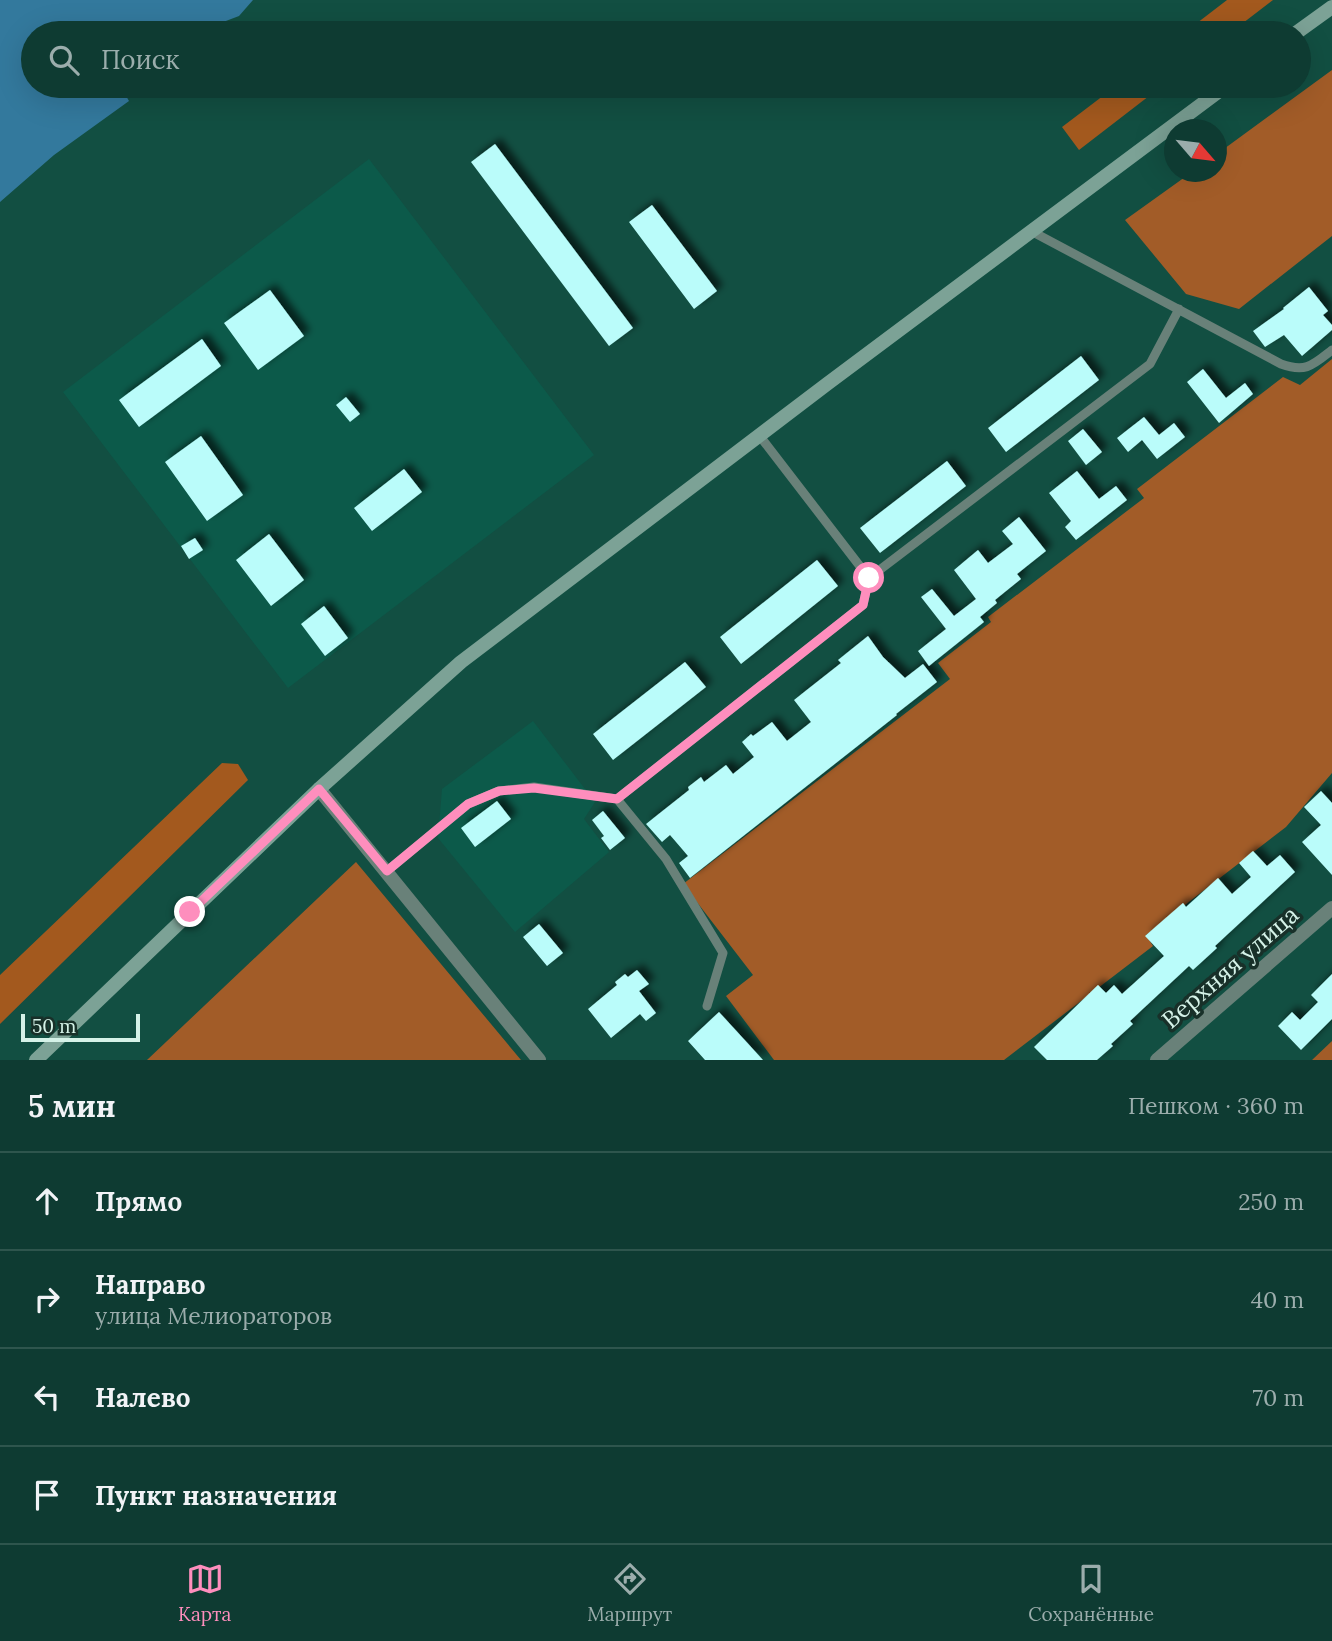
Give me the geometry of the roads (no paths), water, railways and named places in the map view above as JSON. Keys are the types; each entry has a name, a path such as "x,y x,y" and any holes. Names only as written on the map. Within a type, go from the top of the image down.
{"main road":[{"path":"1311,22 1332,7"},
{"path":"36,1060 319,789 461,662 1210,98"}],"street":[{"path":"319,789 538,1060"},
{"name":"Верхняя улица","path":"1157,1060 1332,908"}],"lane":[{"path":"1031,231 1281,364 1296,369 1313,365 1332,350"},
{"path":"617,799 863,605 869,578 1150,365 1179,309"},
{"path":"759,435 869,578"},
{"path":"387,871 468,804 499,791 534,788 617,799 666,859 723,953 707,1006"}],"water":[{"path":"0,0 253,0 239,16 226,21 21,21 21,98 127,98 129,101 54,155 0,202"}]}
